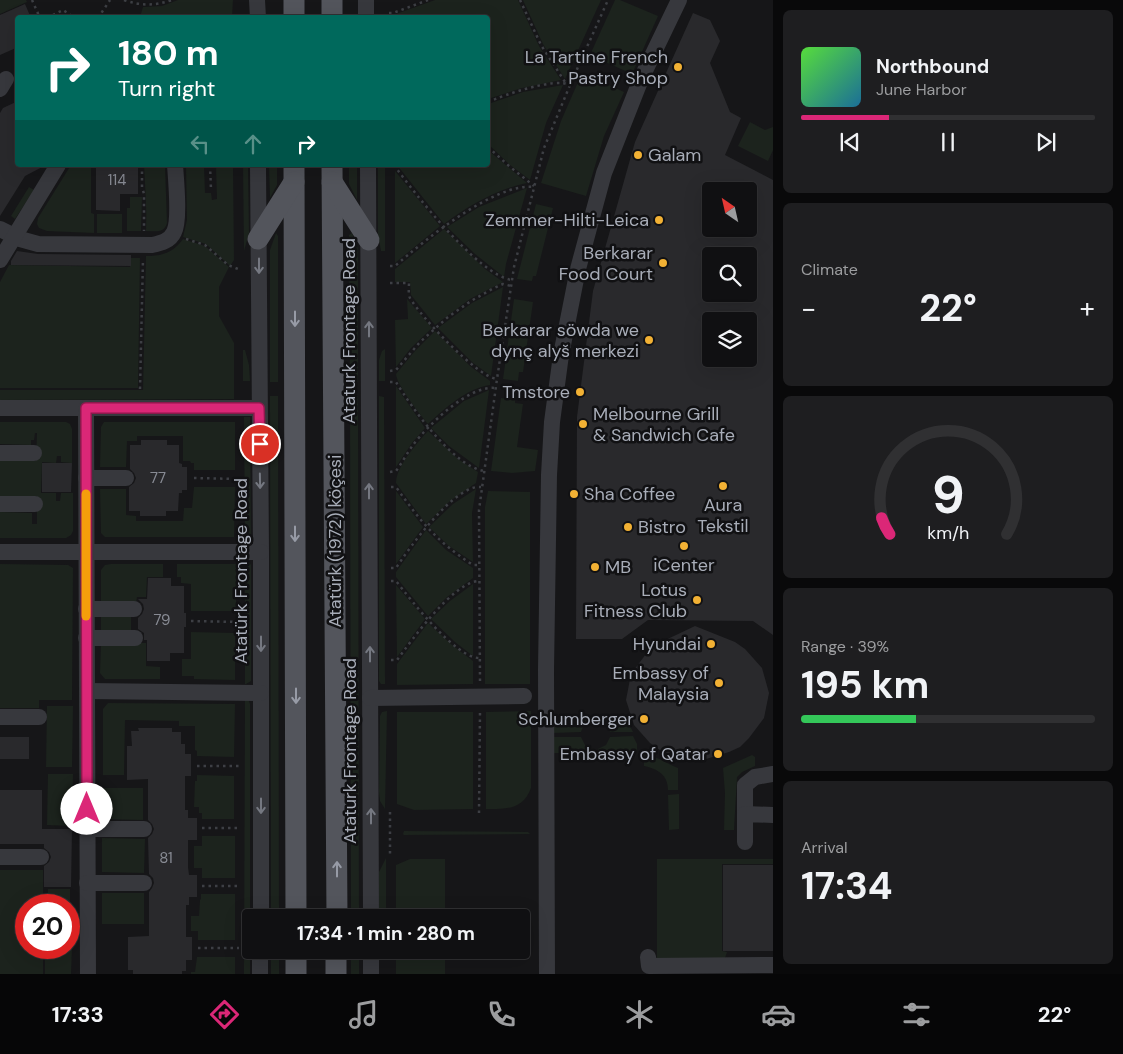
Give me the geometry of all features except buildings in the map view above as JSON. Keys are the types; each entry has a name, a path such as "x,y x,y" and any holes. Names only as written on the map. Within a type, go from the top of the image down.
{"main road":[{"path":"258,239 294,173"},
{"path":"294,173 296,909"},
{"path":"332,173 369,240"},
{"name":"Atatürk (1972) köçesi","path":"332,173 337,909"},
{"path":"296,959 296,974"},
{"path":"336,959 336,974"}],"street":[{"path":"258,0 258,15"},
{"path":"366,0 366,15"},
{"path":"547,974 546,670 548,475 560,355 578,269 604,173 641,79 679,0"},
{"path":"0,260 7,233 56,167"},
{"path":"7,233 30,242 46,244 152,245 163,242 169,239 176,229 175,167"},
{"name":"Atatürk Frontage Road","path":"258,167 261,909"},
{"name":"Ataturk Frontage Road","path":"368,167 371,909"},
{"path":"0,408 259,408"},
{"path":"86,408 88,974"},
{"path":"0,453 34,453"},
{"path":"86,478 126,478"},
{"path":"0,504 35,504"},
{"path":"0,552 261,552"},
{"path":"86,609 134,609"},
{"path":"86,638 135,638"},
{"path":"87,691 261,693"},
{"path":"370,698 524,696"},
{"path":"0,717 39,717"},
{"path":"745,842 745,785 755,777 773,774"},
{"path":"745,814 773,814"},
{"path":"87,829 144,829"},
{"path":"0,857 41,856"},
{"path":"88,883 144,883"},
{"path":"648,957 648,966 773,965"},
{"path":"260,959 260,974"},
{"path":"371,959 371,974"}],"path":[{"path":"32,0 39,15"},
{"path":"100,15 110,0"},
{"path":"124,0 147,5 172,0"},
{"path":"389,13 428,0"},
{"path":"520,0 541,46 565,82 570,85"},
{"path":"479,813 479,510 511,286 544,148 608,0"},
{"path":"53,15 63,10 70,15"},
{"path":"490,101 522,90 565,82"},
{"path":"490,149 535,187"},
{"path":"142,167 144,235"},
{"path":"210,167 211,189"},
{"path":"396,167 444,227 487,267 504,279 512,280"},
{"path":"390,266 395,266 468,210 523,186 535,187"},
{"path":"182,237 205,245 228,265 238,269"},
{"path":"140,389 143,255"},
{"path":"390,283 409,283 409,297 435,328 472,365 490,378 497,379"},
{"path":"390,370 396,370 420,342 458,310 503,284 511,286"},
{"path":"390,382 396,382 428,428 459,457 478,470 484,471"},
{"path":"390,472 396,472 414,444 443,414 468,396 487,387 495,388"},
{"path":"194,478 239,479"},
{"path":"391,568 396,568 415,539 441,511 476,486 482,487"},
{"path":"390,487 396,487 438,540 473,565 479,565"},
{"path":"391,581 396,581 428,619 464,652 473,658 480,658"},
{"path":"391,660 397,660 428,619 463,587 473,581 479,581"},
{"path":"191,622 239,622"},
{"path":"197,766 239,766"},
{"path":"390,812 390,856"},
{"path":"202,828 239,828"},
{"path":"202,886 239,886"},
{"path":"198,948 239,948"}],"shaded area":[{"path":"0,0 26,0 27,2 0,14"},
{"path":"178,0 233,0 232,15 141,15 143,7 162,6"},
{"path":"435,0 518,0 539,46 561,80 522,88 490,98 490,15 396,14"},
{"path":"523,0 601,0 565,79 543,44"},
{"path":"615,0 620,0 658,16 632,74 590,55"},
{"path":"582,73 624,92 604,136 586,196 541,183 561,121"},
{"path":"563,85 546,123 530,180 510,165 490,146 490,103 523,92"},
{"path":"750,122 765,130 773,127 773,150 768,161 738,146"},
{"path":"490,152 527,183 505,189 483,199 444,224 399,167 490,167"},
{"path":"70,167 91,167 91,213 94,214 94,233 47,231 39,228 37,224 38,218"},
{"path":"144,167 165,167 167,223 164,229 146,231"},
{"path":"186,167 204,167 205,193 211,193 212,200 217,199 216,167 233,167 234,260 230,266 206,244 183,237 187,220"},
{"path":"243,167 248,167 249,233 244,251"},
{"path":"269,167 277,167 277,185 270,198"},
{"path":"349,167 357,167 357,200 349,184"},
{"path":"378,167 385,167 385,251 381,251 378,235"},
{"path":"395,171 440,226 395,263"},
{"path":"29,187 34,190 15,219 11,216"},
{"path":"527,188 504,277 475,254 447,227 479,207"},
{"path":"130,197 142,197 141,231 127,231 127,208 130,208"},
{"path":"536,204 553,208 536,276 533,276 532,281 517,279"},
{"path":"97,214 122,214 122,233 97,233"},
{"path":"444,229 485,269 503,282 470,299 435,325 411,295 410,282 395,282 395,269"},
{"path":"276,233 278,236 278,382 270,382 270,250"},
{"path":"352,233 358,249 358,382 350,382 349,235"},
{"path":"183,239 205,246 229,267 219,287 219,316 234,343 234,399 0,400 0,390 143,390 146,256 167,253 175,248"},
{"path":"131,258 140,258 138,388 0,388 0,282 9,265 130,267"},
{"path":"503,287 491,376 473,363 438,328 472,303"},
{"path":"407,299 432,328 411,348 396,367 395,320 408,319"},
{"path":"514,299 533,302 523,372 519,372 518,381 503,379"},
{"path":"435,331 470,366 490,381 490,385 464,395 428,424 404,392 396,374"},
{"path":"385,349 385,381 379,381 379,360 382,351"},
{"path":"243,350 245,350 249,365 250,381 243,381"},
{"path":"396,386 425,428 396,467"},
{"path":"489,390 479,468 449,446 431,428 464,401"},
{"path":"270,396 278,396 279,909 271,909"},
{"path":"350,396 358,396 359,909 351,909"},
{"path":"379,396 384,397 385,684 381,684 379,681"},
{"path":"501,398 515,400 515,403 523,404 517,447 538,450 535,471 512,473 491,471"},
{"path":"244,417 250,417 251,536 245,542"},
{"path":"0,422 66,422 70,424 72,429 72,463 61,462 61,456 57,456 56,463 42,462 41,493 56,493 56,501 60,501 61,493 73,493 73,531 66,538 0,538 0,512 32,513 32,524 37,524 37,496 0,496 0,461 36,461 37,433 35,433 34,440 31,440 31,445 0,444"},
{"path":"104,422 235,422 235,470 194,470 194,463 183,461 183,436 137,436 137,441 127,441 126,467 100,467 101,427"},
{"path":"428,431 458,459 478,472 476,483 450,501 426,524 396,483 403,463"},
{"path":"194,487 235,487 234,537 105,537 101,533 100,489 126,489 126,515 136,516 136,521 183,521 184,508 192,508"},
{"path":"476,489 472,513 473,562 449,546 429,527 453,504"},
{"path":"396,491 423,527 396,564"},
{"path":"488,491 530,492 530,684 485,684 485,507"},
{"path":"426,530 446,550 473,568 473,578 447,597 428,616 396,577 396,572"},
{"path":"245,560 248,560 251,565 251,681 246,684 245,684"},
{"path":"0,564 68,565 73,568 72,700 39,700 39,708 0,708"},
{"path":"163,564 163,577 147,577 146,597 137,597 136,603 101,603 101,570 105,565"},
{"path":"177,564 236,564 236,611 191,611 191,584 181,583 181,577 177,577"},
{"path":"473,584 473,656 431,619 450,601"},
{"path":"396,585 425,619 397,657"},
{"path":"101,615 131,615 131,633 101,633"},
{"path":"428,623 473,661 473,684 397,685 397,664"},
{"path":"191,632 235,633 235,680 194,679 194,676 182,676 182,659 191,659"},
{"path":"101,643 146,643 146,666 160,667 160,679 105,679 100,673"},
{"path":"245,699 248,699 250,704 250,909 244,909"},
{"path":"108,703 235,704 234,757 197,756 197,751 195,750 195,726 179,726 179,721 125,720 124,775 103,775 103,709"},
{"path":"47,706 73,706 72,767 46,767"},
{"path":"387,711 385,809 380,801 379,792 380,716 382,712"},
{"path":"531,711 531,788 528,795 523,801 513,807 486,809 486,712"},
{"path":"397,712 473,712 473,809 414,810 397,804"},
{"path":"593,718 593,720 584,724 581,732 553,733 553,719"},
{"path":"597,718 626,718 633,732 610,732 606,724 597,720"},
{"path":"633,736 637,744 637,752 598,752 598,749 606,745 610,737"},
{"path":"553,737 581,737 585,745 593,749 593,753 553,753"},
{"path":"644,755 657,758 678,768 678,790 668,790 666,780 661,774 654,769 644,766"},
{"path":"752,755 755,757 755,766 742,772 737,777 734,830 724,830 725,793 723,768"},
{"path":"48,774 73,774 72,826 47,825"},
{"path":"197,775 234,776 234,819 202,819 199,807 194,807"},
{"path":"103,788 143,788 143,820 102,819"},
{"path":"679,794 679,829 669,830 668,795"},
{"path":"404,831 528,832 530,834 404,835"},
{"path":"202,836 235,836 235,878 202,878 202,868 194,868 194,846 202,846"},
{"path":"102,838 145,839 144,873 102,872"},
{"path":"386,858 386,909 379,909 379,872"},
{"path":"410,859 445,859 445,909 396,909 396,865"},
{"path":"657,859 773,859 773,864 722,864 722,951 727,952 725,958 657,960"},
{"path":"0,870 43,870 43,894 15,894 15,959 43,959 43,974 0,974"},
{"path":"48,889 70,889 70,894 48,894"},
{"path":"102,893 144,893 144,924 102,924"},
{"path":"201,894 235,894 235,940 198,940 198,931 191,931 191,916 199,916"},
{"path":"197,957 235,957 235,974 191,974 191,972 195,972"},
{"path":"45,959 72,959 71,974 45,974"},
{"path":"244,959 250,959 250,974 244,974"},
{"path":"271,959 279,959 279,974 271,974"},
{"path":"351,959 359,959 359,974 351,974"},
{"path":"396,959 445,959 445,974 396,974"}],"slow traffic":[{"path":"86,494 86,616"}],"place":[{"name":"La Tartine French Pastry Shop","path":"678,67"},
{"name":"Galam","path":"638,155"},
{"name":"Zemmer-Hilti-Leica","path":"659,220"},
{"name":"Berkarar Food Court","path":"663,263"},
{"name":"Berkarar söwda we dynç alyš merkezi","path":"649,340"},
{"name":"Tmstore","path":"580,392"},
{"name":"Melbourne Grill & Sandwich Cafe","path":"583,424"},
{"name":"Aura Tekstil","path":"723,486"},
{"name":"Sha Coffee","path":"574,494"},
{"name":"Bistro","path":"628,527"},
{"name":"iCenter","path":"684,546"},
{"name":"MB","path":"595,567"},
{"name":"Lotus Fitness Club","path":"697,600"},
{"name":"Hyundai","path":"711,644"},
{"name":"Embassy of Malaysia","path":"719,683"},
{"name":"Schlumberger","path":"644,719"},
{"name":"Embassy of Qatar","path":"718,754"}],"route":[{"path":"87,809 86,408 259,408 260,444"}]}
